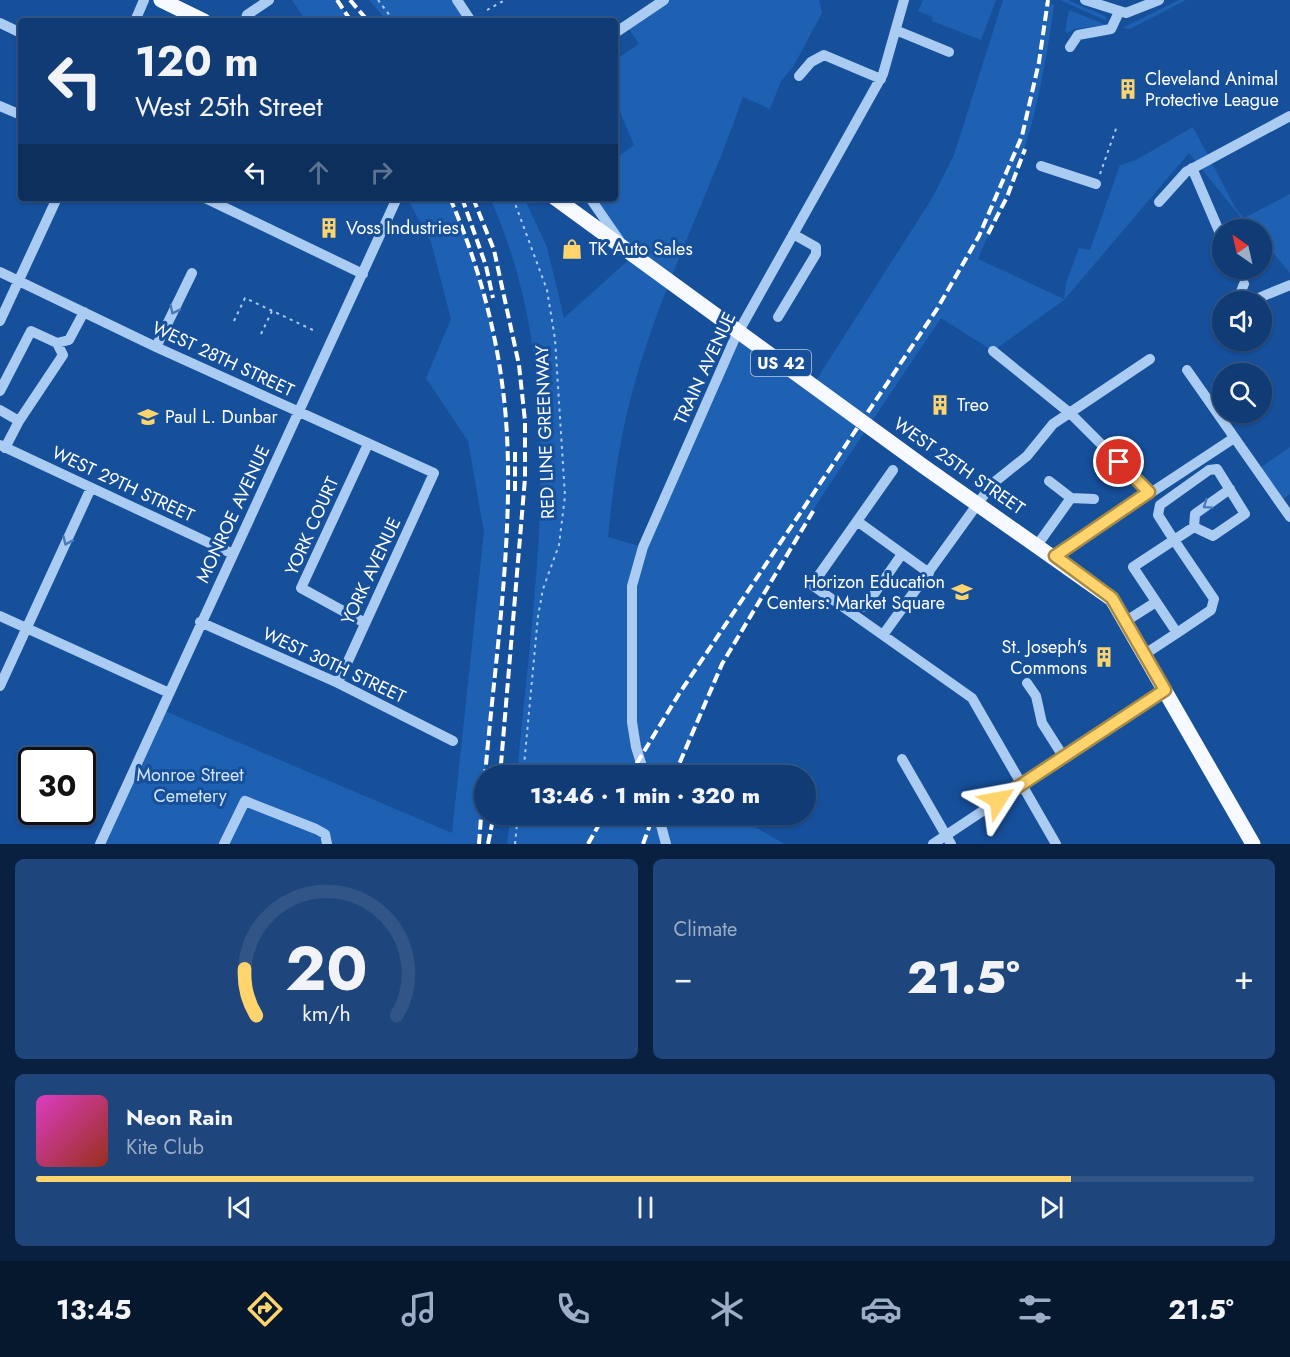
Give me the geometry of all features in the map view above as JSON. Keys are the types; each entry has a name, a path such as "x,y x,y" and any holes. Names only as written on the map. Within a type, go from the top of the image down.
{"main road":[{"path":"161,0 198,18"},
{"name":"WEST 25TH STREET","path":"559,201 923,466 1038,544 1112,598 1253,844"}],"street":[{"path":"136,18 144,0"},
{"path":"246,18 268,0"},
{"path":"457,0 469,18"},
{"path":"618,31 664,0"},
{"name":"TRAIN AVENUE","path":"641,765 632,722 632,586 643,547 735,338 881,79 898,31 904,0"},
{"path":"1085,0 1119,12 1132,13 1159,0"},
{"path":"1070,47 1078,35 1111,29 1119,12"},
{"path":"0,23 18,32"},
{"path":"898,31 949,52"},
{"path":"800,76 811,62 824,55 881,79"},
{"path":"0,106 18,114"},
{"path":"1159,202 1168,188 1192,168 1290,116"},
{"path":"1041,166 1096,184"},
{"path":"1192,168 1214,219"},
{"path":"0,321 56,201"},
{"path":"211,201 363,274"},
{"name":"MONROE AVENUE","path":"100,844 167,693 396,201"},
{"path":"592,201 623,246"},
{"path":"778,317 816,254 816,247 793,234"},
{"name":"WEST 28TH STREET","path":"0,272 156,347 434,473"},
{"path":"156,347 192,273"},
{"path":"1244,284 1240,294 1256,299 1290,285"},
{"path":"57,343 69,340 84,312"},
{"path":"0,391 31,331 57,343 63,355 3,447"},
{"path":"993,351 1071,414 1149,492"},
{"path":"882,635 992,484 1027,456 1053,424 1150,359"},
{"path":"1187,370 1290,517"},
{"path":"0,410 19,421"},
{"path":"1055,556 1234,438"},
{"name":"YORK COURT","path":"365,623 301,588 368,444"},
{"name":"WEST 29TH STREET","path":"3,447 233,554"},
{"path":"1145,654 1211,610 1214,599 1158,515 1160,505 1209,470 1217,469 1245,513 1213,536 1194,527"},
{"path":"893,470 812,585 972,698 1056,844"},
{"name":"YORK AVENUE","path":"338,684 434,473"},
{"path":"1049,481 1071,498 1094,499"},
{"path":"0,686 91,488"},
{"path":"1194,527 1195,514 1230,489"},
{"path":"1038,544 1071,498"},
{"path":"857,521 929,573"},
{"path":"1177,633 1133,567 1194,527"},
{"path":"865,607 902,554"},
{"path":"1126,621 1156,602"},
{"path":"0,616 167,693"},
{"name":"WEST 30TH STREET","path":"200,622 338,684 453,741"},
{"path":"1028,683 1036,696 1042,723 1063,756"},
{"path":"933,844 948,840 1021,784 1165,690"},
{"path":"902,759 948,840"},
{"path":"224,844 245,801 316,829 325,834 327,844"},
{"path":"661,825 666,844"}],"path":[{"path":"378,0 392,18"},
{"path":"487,10 505,0"},
{"path":"1096,184 1117,126"},
{"name":"RED LINE GREENWAY","path":"514,201 547,290 554,330 565,496 559,545 543,590 538,616 524,765"},
{"path":"234,321 245,298 315,331"},
{"path":"261,334 272,311"},
{"path":"514,844 517,825"}],"green space":[{"path":"292,0 337,0 349,18 304,18"},
{"path":"369,0 457,0 469,18 384,18"},
{"path":"664,0 819,0 822,13 793,67 781,81 770,109 743,97 643,355 627,411 620,447 608,537 643,547 735,338 813,385 931,200 954,155 1003,0 1043,0 1054,5 1047,54 1024,150 1004,205 978,259 1064,299 1066,283 1079,248 1090,250 1120,165 1136,160 1193,127 1236,209 1244,218 1242,219 1189,153 1064,300 993,351 941,318 822,496 737,637 680,765 518,765 538,556 541,483 539,410 531,338 515,267 491,201 525,201 547,247 564,318 634,255 592,201 618,201 618,157 634,145 618,107 618,58 639,44 626,25"},
{"path":"923,0 996,0 981,40 932,21 933,17 918,11"},
{"path":"1060,0 1068,0 1105,16 1107,21"},
{"path":"1179,0 1186,0 1130,29 1122,28"},
{"path":"1069,10 1106,25 1074,29 1068,33 1065,31"},
{"path":"1290,194 1290,273 1272,251 1272,219 1245,219"},
{"name":"Monroe Street Cemetery","path":"409,201 451,201 470,249 486,301 498,355 505,409 507,489 486,765 474,765 474,825 481,825 479,844 100,844 160,709 452,833 484,532 468,441 426,378 451,319 431,242"},
{"path":"1290,447 1290,494 1279,502 1257,470"},
{"path":"510,825 751,825 785,844 507,844"}],"tunnel":[{"path":"1242,279 1244,284"}],"railway":[{"path":"337,0 349,18"},
{"path":"350,0 365,18"},
{"path":"636,765 679,694 937,309 979,236 1022,136 1039,62 1048,0"},
{"path":"988,234 1007,197 1025,149"},
{"path":"451,201 470,249 486,301 498,354 508,453 503,592 486,765"},
{"path":"463,201 486,266 493,298"},
{"path":"474,201 494,250 519,365 525,421 525,478 501,765"},
{"path":"515,449 515,491"},
{"path":"679,765 722,664 815,508"},
{"path":"479,844 480,825"},
{"path":"488,844 492,825"},
{"path":"588,844 599,825"},
{"path":"643,844 650,825"}],"place":[{"name":"Cleveland Animal Protective League","path":"1128,89"},
{"name":"Voss Industries","path":"329,228"},
{"name":"TK Auto Sales","path":"572,249"},
{"name":"Treo","path":"940,405"},
{"name":"Paul L. Dunbar","path":"148,417"},
{"name":"Horizon Education Centers: Market Square","path":"962,592"},
{"name":"St. Joseph's Commons","path":"1104,657"}],"route":[{"path":"998,800 1165,690 1112,598 1055,556 1149,492 1119,462"}]}
